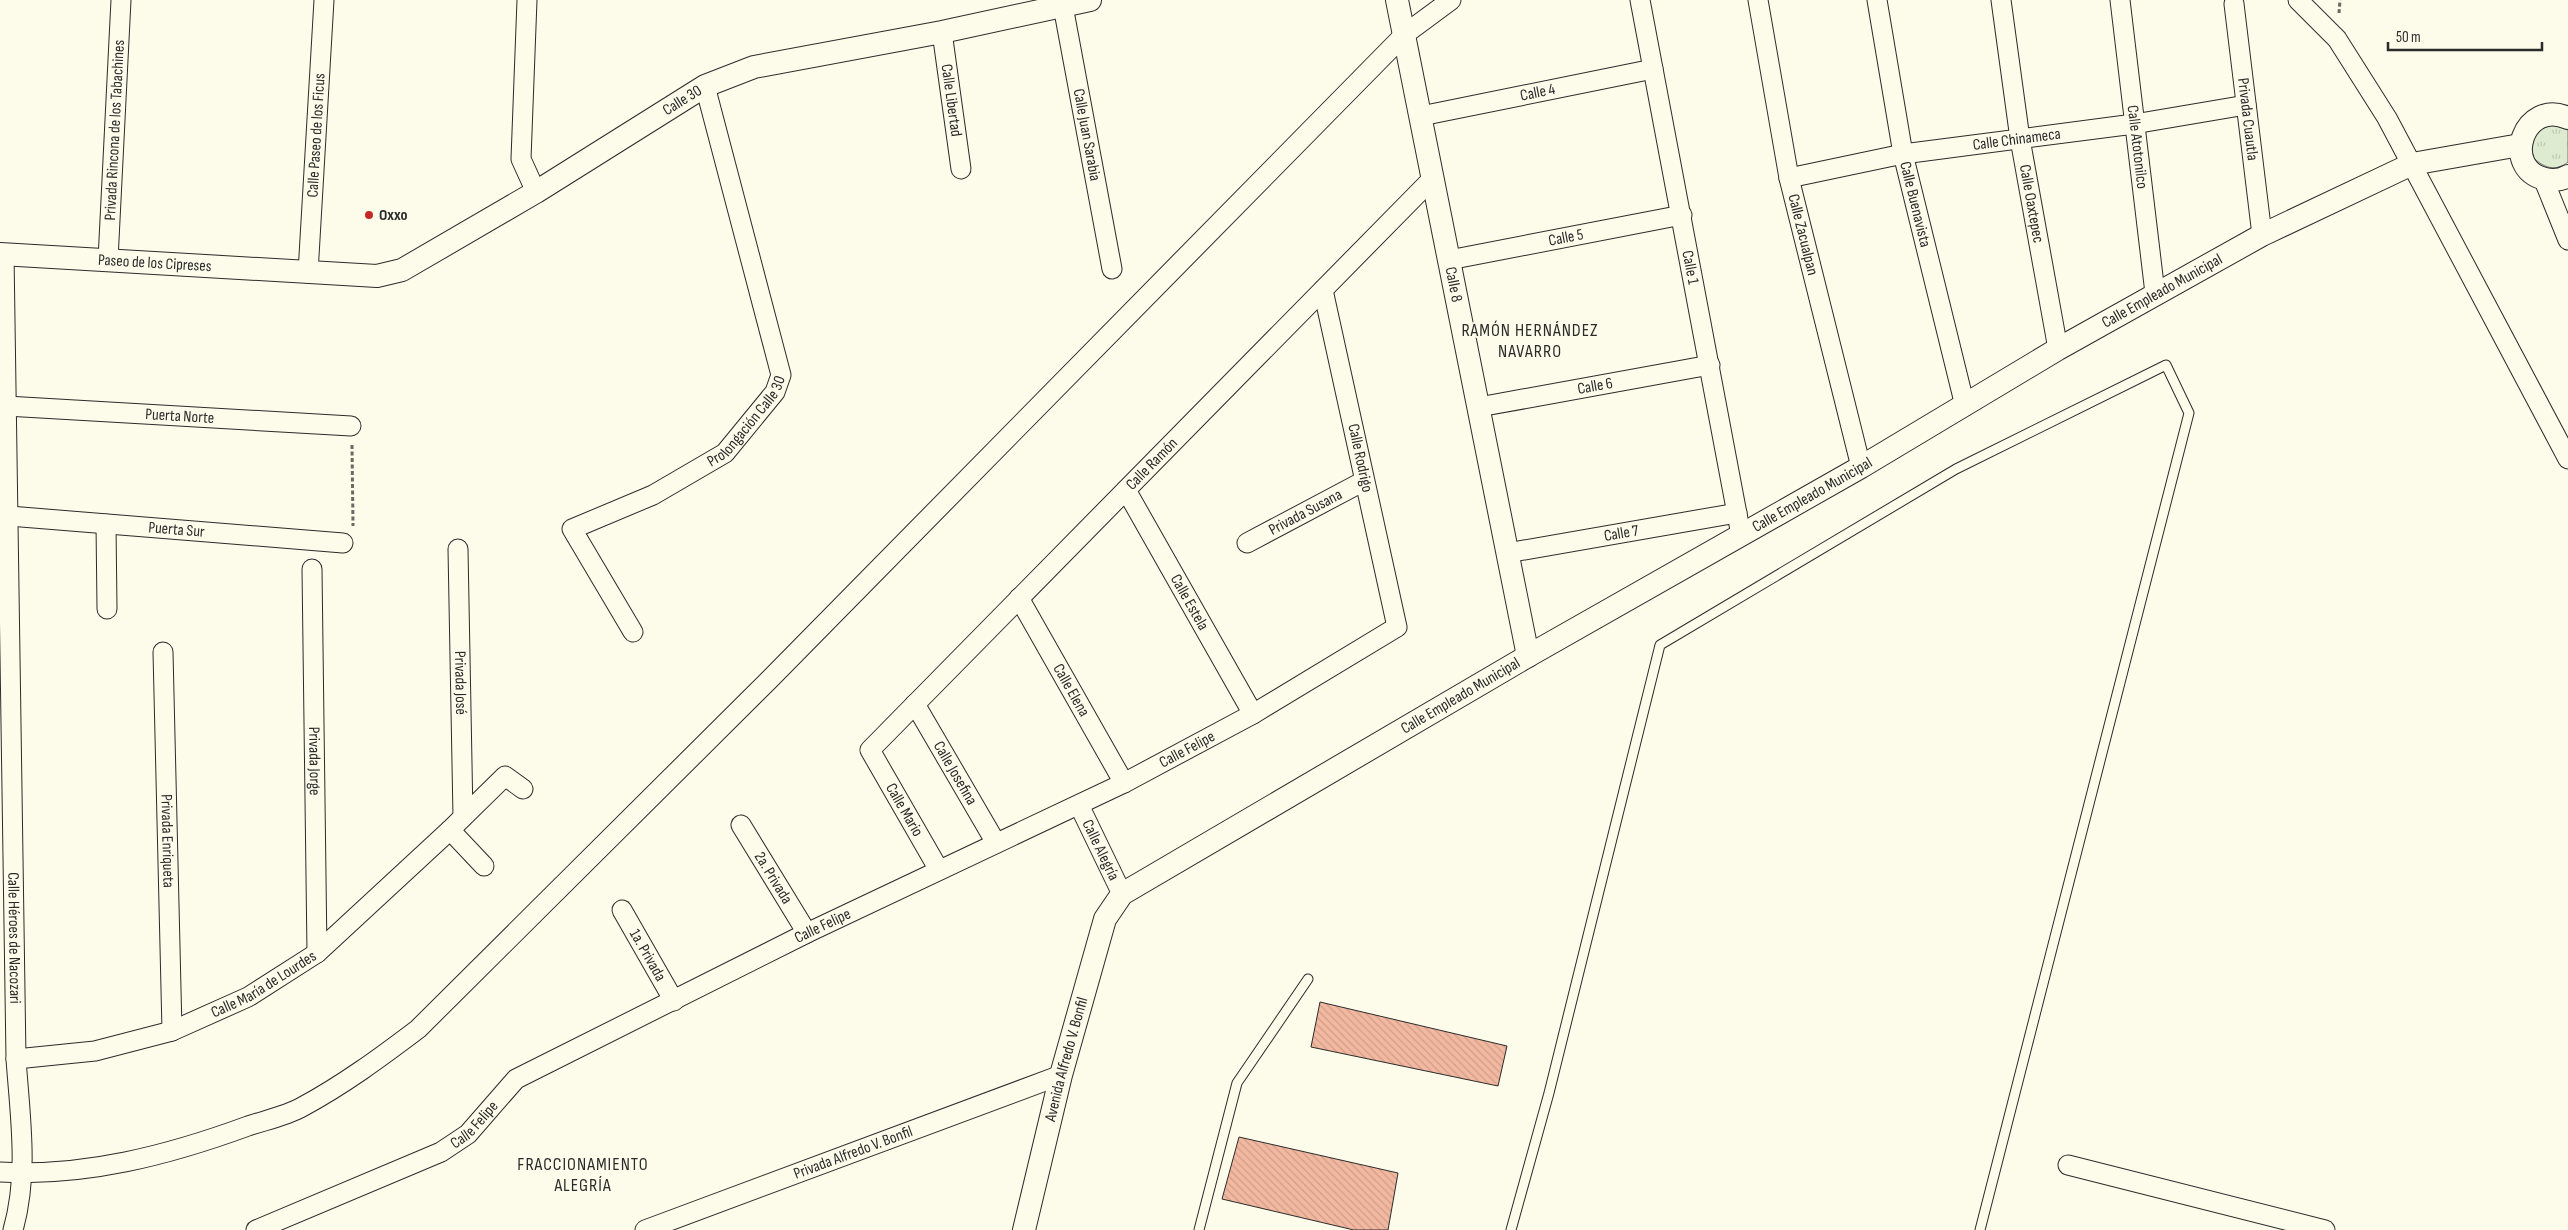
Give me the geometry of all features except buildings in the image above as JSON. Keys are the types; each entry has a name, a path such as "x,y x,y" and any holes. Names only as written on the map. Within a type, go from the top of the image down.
{"street":[{"name":"Privada Rincona de los Tabachines","path":"108,260 121,0"},
{"name":"Calle Paseo de los Ficus","path":"308,273 324,0"},
{"path":"527,0 521,159 536,192"},
{"name":"Calle 30","path":"308,273 378,276 402,270 536,192 705,86 754,67 942,32 1062,3 1090,0"},
{"name":"Calle 8","path":"1396,0 1405,34 1528,656"},
{"path":"0,1172 23,1174 115,1164 173,1152 292,1111 365,1068 418,1029 770,679 1405,34 1451,0"},
{"name":"Calle 1","path":"1640,0 1741,535"},
{"name":"Calle Zacualpan","path":"1758,0 1789,178 1861,467"},
{"name":"Calle Buenavista","path":"1877,0 1903,154 1965,406"},
{"name":"Calle Oaxtepec","path":"2001,0 2020,139 2058,349"},
{"name":"Calle Atotonilco","path":"2120,0 2155,293"},
{"path":"2298,0 2336,38 2388,118 2568,459"},
{"name":"Calle Juan Sarabia","path":"1062,3 1112,269"},
{"name":"Privada Cuautla","path":"2234,4 2262,235"},
{"name":"Calle Libertad","path":"942,32 962,169"},
{"name":"Calle 4","path":"1421,116 1653,69"},
{"name":"Prolongación Calle 30","path":"633,632 572,529 653,495 725,453 775,392 781,375 705,86"},
{"name":"Calle Chinameca","path":"1789,178 1903,154 2134,124 2246,105"},
{"path":"2567,116 2546,115 2536,119 2528,126 2520,145 2526,166 2533,173 2553,180 2568,176"},
{"name":"Calle Empleado Municipal","path":"1122,894 1528,656 1861,467 2058,349 2155,293 2262,235 2412,164 2520,145"},
{"name":"Calle Ramón","path":"870,750 1433,178"},
{"path":"2543,178 2568,240"},
{"name":"Calle 5","path":"1450,260 1682,215"},
{"name":"Paseo de los Cipreses","path":"2,254 308,273"},
{"name":"Calle Héroes de Nacozari","path":"2,254 9,516 16,1060 23,1174 20,1206 14,1230"},
{"name":"Calle Rodrigo","path":"1323,290 1397,627"},
{"name":"Calle 6","path":"1478,407 1710,364"},
{"name":"Puerta Norte","path":"6,406 351,426"},
{"name":"Privada Susana","path":"1247,543 1364,481"},
{"name":"Calle Estela","path":"1126,490 1253,714"},
{"name":"Calle 7","path":"1507,553 1737,513"},
{"name":"Puerta Sur","path":"9,516 343,543"},
{"path":"106,524 107,609"},
{"name":"Privada José","path":"457,823 458,549"},
{"name":"Privada Jorge","path":"312,569 317,953"},
{"name":"Calle Elena","path":"1019,598 1124,783"},
{"name":"Calle Felipe","path":"256,1230 441,1152 468,1134 516,1080 807,933 1124,783 1253,714 1397,627"},
{"name":"Privada Enriqueta","path":"164,652 172,1030"},
{"name":"Calle Josefina","path":"915,704 996,843"},
{"name":"Calle Mario","path":"870,750 939,870"},
{"name":"Calle María de Lourdes","path":"16,1060 95,1051 172,1030 248,997 317,953 457,823 504,776 523,789"},
{"name":"Calle Alegría","path":"1079,805 1122,894"},
{"path":"457,823 484,866"},
{"name":"2a. Privada","path":"741,825 807,933"},
{"name":"Avenida Alfredo V. Bonfil","path":"1024,1230 1061,1075 1105,919 1122,894"},
{"name":"1a. Privada","path":"622,910 674,1001"},
{"name":"Privada Alfredo V. Bonfil","path":"646,1230 1061,1075"},
{"path":"2068,1165 2325,1230"}],"lane":[{"path":"1511,1230 1549,1093 1660,645 1956,469 2166,365 2189,413 1980,1230"},
{"path":"1200,1230 1236,1083 1308,979"}],"path":[{"path":"343,543 349,539 353,524 351,426"}],"green space":[{"path":"2549,123 2568,130 2568,162 2554,168 2541,164 2533,157 2533,137 2538,130"}],"place":[{"name":"Oxxo","path":"369,215"}],"district":[{"name":"RAMÓN HERNÁNDEZ NAVARRO","path":"1530,340"},
{"name":"FRACCIONAMIENTO ALEGRÍA","path":"583,1174"}]}
